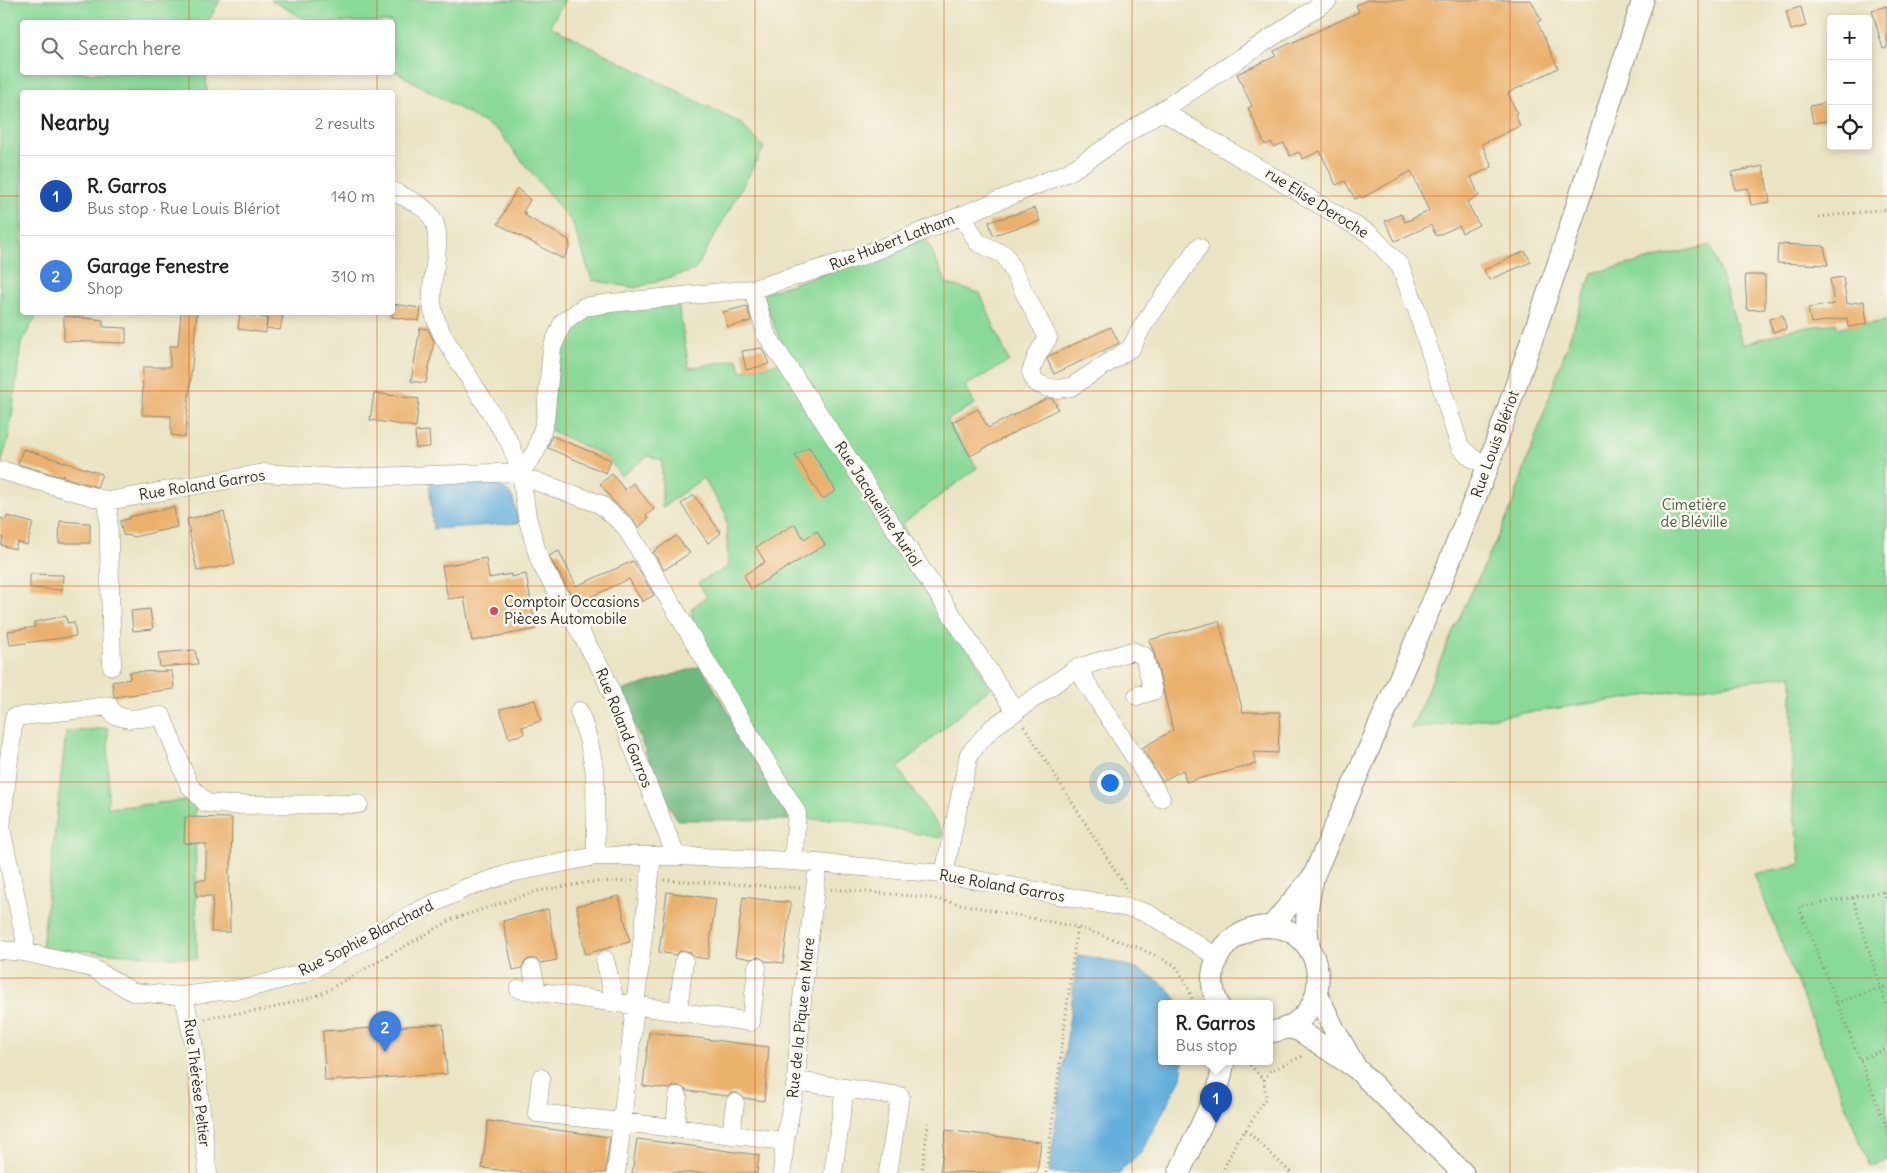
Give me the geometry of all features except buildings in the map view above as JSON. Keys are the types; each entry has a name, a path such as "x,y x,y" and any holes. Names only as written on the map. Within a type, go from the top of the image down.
{"main road":[{"name":"Rue Louis Blériot","path":"1317,994 1316,964 1310,950 1306,931 1306,911 1314,875 1437,592 1488,466 1560,258 1643,0"},
{"name":"Rue Louis Blériot","path":"1272,927 1314,875"},
{"path":"1216,1000 1212,982 1217,957 1226,943 1239,933 1255,928 1272,927 1287,931 1300,939 1310,950"},
{"path":"1275,1031 1301,1019 1311,1007 1317,994"},
{"path":"1317,994 1335,1032 1357,1069"},
{"path":"1275,1031 1300,1031 1357,1069 1463,1173"},
{"path":"1180,1173 1218,1089 1223,1065"},
{"path":"1218,1089 1238,1065"}],"street":[{"name":"Rue Hubert Latham","path":"522,477 536,451 545,421 552,348 563,322 584,307 753,289 859,257 1069,172 1328,0"},
{"name":"rue Elise Deroche","path":"1162,111 1370,235 1400,266 1417,310 1460,447 1472,458 1488,466"},
{"path":"395,193 421,207 431,215 436,225 438,235 432,295 435,318 443,336 510,443 522,477 600,504 625,526 797,813 793,861"},
{"path":"962,215 978,242 1005,256 1048,338 1037,355 1031,372 1035,382 1046,387 1058,389 1071,387 1131,348 1142,327 1199,247"},
{"name":"Rue Jacqueline Auriol","path":"753,289 766,334 1016,712"},
{"name":"Rue Roland Garros","path":"4,470 108,501 264,473 340,478 522,477 527,517 540,562 604,674 676,856 793,861 944,874 1134,909 1149,914 1217,957"},
{"path":"108,501 112,666"},
{"path":"944,874 969,754 992,728 1077,668 1132,652 1144,656 1153,691 1137,696"},
{"path":"1077,668 1161,798"},
{"path":"24,952 25,940 1,828 14,717 109,706 114,715 130,719 162,716 189,785 206,803 227,805 359,804"},
{"path":"579,711 589,742 595,772 596,856"},
{"name":"Rue Sophie Blanchard","path":"0,950 24,952 92,968 133,992 180,996 248,988 305,973 414,913 466,888 511,873 596,856 676,856"},
{"path":"616,1173 652,856"},
{"name":"Rue de la Pique en Mare","path":"782,1173 785,1141 796,1081 802,999 818,863"},
{"path":"605,960 615,1002"},
{"path":"678,1011 684,961"},
{"path":"519,989 751,1022 757,966"},
{"path":"532,969 537,992"},
{"name":"Rue Thérèse Peltier","path":"180,996 186,1005 193,1041 208,1173"},
{"path":"541,1078 537,1113 785,1141"},
{"path":"796,1081 900,1096 888,1173"},
{"path":"833,1173 845,1088"},
{"path":"675,1128 678,1096"},
{"path":"732,1135 735,1103"}],"path":[{"path":"1819,217 1887,209"},
{"path":"1016,712 1123,883 1134,909"},
{"path":"190,1023 222,1015 265,1010 319,995 453,919 537,891 591,882 650,880 925,897 1077,927 1137,946 1175,964 1186,982 1193,1000"},
{"path":"1887,902 1885,891 1799,907 1887,1130"},
{"path":"1853,898 1887,1008"},
{"path":"1046,1173 1077,927"},
{"path":"1836,1003 1887,986"},
{"path":"1860,1058 1887,1049"},
{"path":"1222,1173 1237,1140 1246,1130 1266,1098 1264,1080 1249,1065"},
{"path":"922,1173 928,1123"},
{"path":"1246,1130 1291,1173"}],"green space":[{"path":"0,0 220,0 209,20 20,20 20,75 206,75 207,90 20,90 20,315 37,315 21,343 8,440 0,467"},
{"path":"271,0 565,0 550,26 742,124 764,148 695,270 635,288 592,280 573,224 498,131 395,71 395,20 306,20"},
{"path":"926,239 947,284 980,293 1009,361 965,386 975,404 947,420 977,468 902,524 990,688 898,768 942,832 941,838 841,819 787,820 785,809 692,625 692,608 707,597 698,583 728,567 726,514 703,478 662,508 662,460 648,456 621,476 607,457 548,429 559,357 569,337 590,313 678,303 689,368 738,359 741,371 772,365 787,358 762,294"},
{"name":"Cimetière de Bléville","path":"1711,245 1743,345 1788,330 1836,323 1838,328 1887,321 1887,1160 1870,1167 1754,874 1801,864 1792,800 1792,675 1411,729 1452,633 1510,511 1592,273"},
{"path":"701,666 785,809 787,820 678,820 664,798 621,691"},
{"path":"108,728 108,808 189,800 195,807 197,959 42,948 66,732"}],"water":[{"path":"429,479 492,480 510,494 519,523 433,529"},
{"path":"1078,955 1107,960 1135,968 1160,982 1176,1000 1158,1000 1158,1065 1183,1065 1181,1078 1141,1153 1122,1169 1121,1173 1049,1173"}],"place":[{"name":"Comptoir Occasions Pièces Automobile","path":"494,611"},
{"name":"Garage Fenestre","path":"385,1052"},
{"name":"R. Garros","path":"1216,1123"}]}
